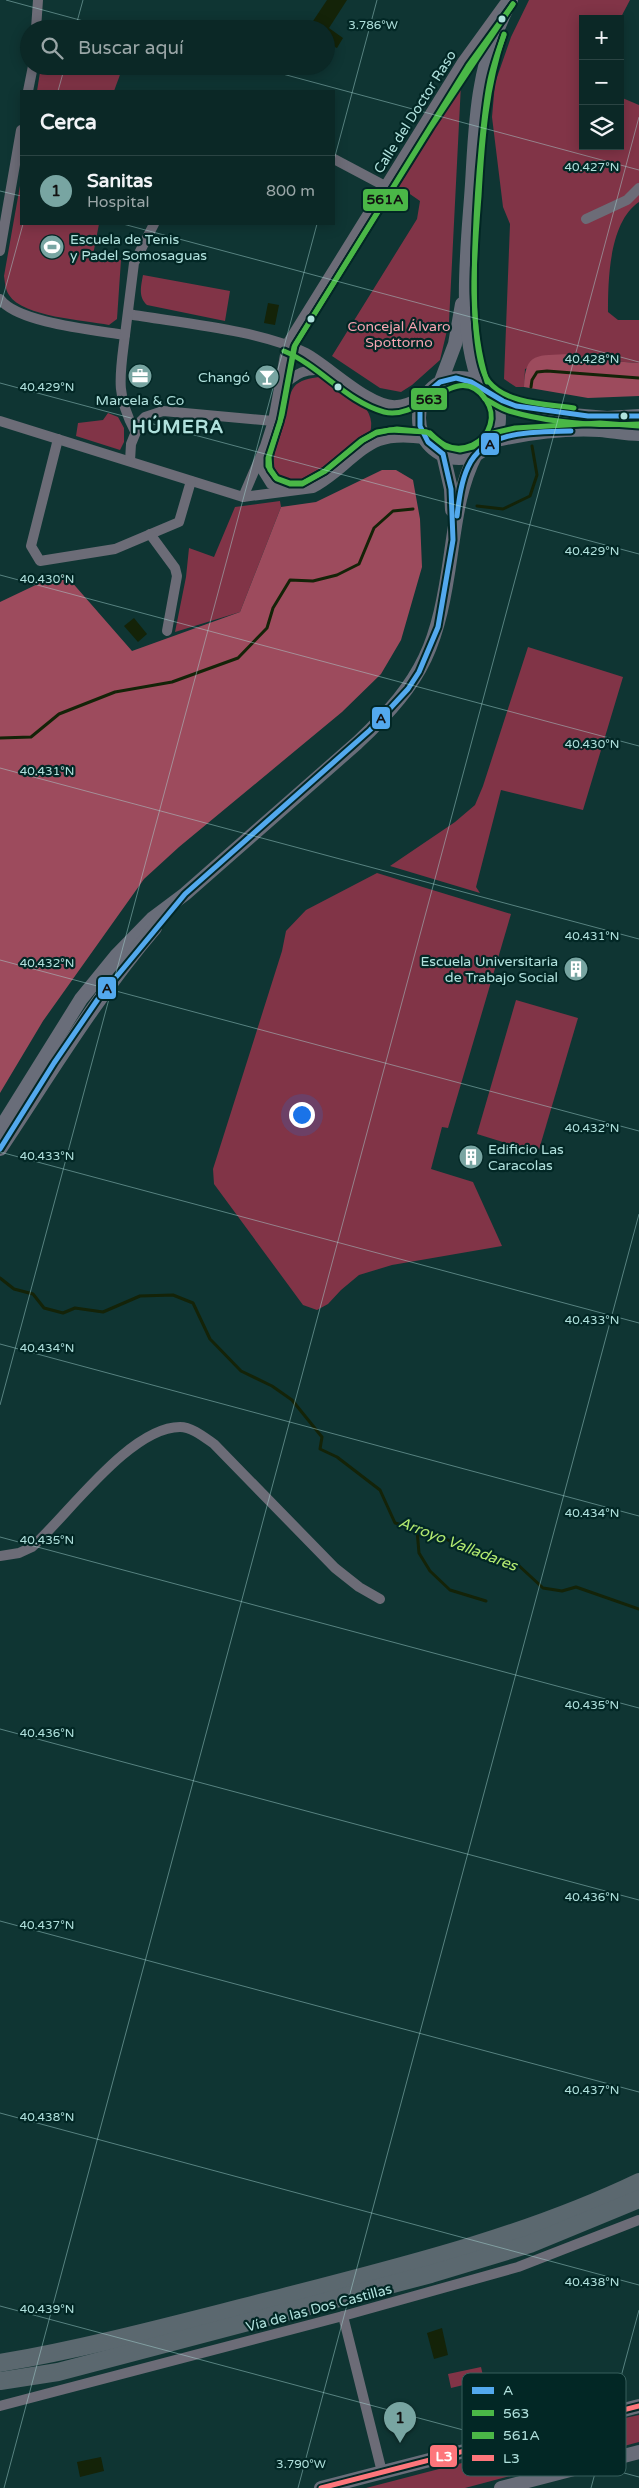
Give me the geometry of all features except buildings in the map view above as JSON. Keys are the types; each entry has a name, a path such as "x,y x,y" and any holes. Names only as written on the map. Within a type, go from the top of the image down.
{"highway":[{"path":"0,2363 64,2352 426,2261 522,2230 597,2202 639,2182"},
{"path":"0,2387 431,2274 530,2244 639,2199"},
{"path":"0,2381 58,2372"}],"main road":[{"path":"441,382 455,344 466,281 481,86 490,49 511,0"},
{"path":"466,281 473,366 496,404 499,417 492,441"},
{"path":"639,416 607,418 572,415 510,404 467,379 454,378 441,382 425,395 420,408 419,423 425,439 433,448 443,454 460,458 476,454 492,441 516,435 600,430 639,434"},
{"path":"443,454 451,489 453,540"},
{"path":"0,1130 82,999 116,956 153,918 185,894 357,743 382,719 408,689 425,660 438,626 462,487 476,454"},
{"path":"0,1149 54,1063 98,999 185,894"},
{"path":"626,2409 639,2406"},
{"path":"321,2488 462,2451"},
{"path":"626,2455 639,2452"},
{"path":"501,2488 547,2476"}],"street":[{"path":"37,20 38,0"},
{"name":"Calle del Doctor Raso","path":"287,344 462,62 507,0"},
{"path":"28,90 31,75"},
{"path":"0,251 20,136"},
{"path":"335,160 385,186"},
{"path":"586,219 627,200 639,188"},
{"path":"135,431 123,407 119,388 134,263 153,225"},
{"path":"0,299 4,305 28,317 125,335"},
{"path":"128,314 237,332 287,344 308,354 367,396 387,405 405,404 425,395"},
{"path":"243,497 261,456 273,421 287,344"},
{"path":"279,390 292,376 306,369 319,369 335,373"},
{"path":"123,407 129,412 145,417 163,411 273,421"},
{"path":"130,461 135,431 145,417"},
{"path":"0,421 243,497 313,488 324,483 366,446 380,439 404,436 425,439"},
{"path":"58,438 31,546 40,561 115,549 179,522 191,481"},
{"path":"261,456 261,468 270,484 292,492"},
{"path":"150,534 175,568 177,576 167,632"},
{"path":"0,1556 19,1553 32,1547 45,1536 92,1483 141,1441 158,1431 183,1426 200,1433 214,1444 335,1568 380,1599"},
{"name":"Vía de las Dos Castillas","path":"0,2406 343,2316 518,2267 639,2220"},
{"path":"343,2316 382,2472"}],"green space":[{"path":"529,0 630,0 622,15 579,15 579,150 624,150 624,99 639,105 639,202 629,211 616,237 610,268 608,312 618,320 639,320 639,363 610,361 569,354 525,369 524,387 516,387 504,379 510,224 503,207 492,117 495,83 511,37"},
{"path":"40,75 120,75 114,90 37,90"},
{"name":"Concejal Álvaro Spottorno","path":"458,81 461,84 449,322 440,360 412,385 401,392 380,388 332,356 417,219 420,201 394,183"},
{"name":"Escuela de Tenis y Padel Somosaguas","path":"20,186 20,225 99,225 93,255 121,260 117,319 109,325 40,313 16,302 9,295 4,276"},
{"path":"143,275 230,291 225,321 147,305 141,295"},
{"path":"319,377 347,391 364,405 371,423 370,433 326,470 313,477 301,480 288,480 275,474 273,466 284,413 294,387 305,380"},
{"path":"108,413 118,417 124,428 124,442 120,450 76,436 78,423 103,420"},
{"path":"280,501 281,507 240,612 175,632 186,577 189,548 214,557 235,507"},
{"path":"528,647 623,677 583,810 501,790 476,887 480,893 390,866 455,822 475,805 483,786"},
{"path":"377,873 511,914 448,1128 442,1127 431,1169 473,1182 502,1246 392,1265 359,1275 328,1304 317,1310 303,1305 214,1184 213,1169 282,951 286,931 306,910"},
{"path":"516,1000 578,1018 538,1153 477,1134"},
{"path":"481,2367 482,2373 462,2373 462,2385 451,2388 448,2374"},
{"path":"639,2415 639,2442 626,2445 626,2418"},
{"path":"462,2463 462,2476 510,2476 465,2488 366,2488"}],"shaded area":[{"path":"327,0 347,0 334,20 314,20"},
{"path":"335,32 343,38 337,48 335,47"},
{"path":"268,303 279,305 275,325 264,323"},
{"path":"569,354 610,361 639,363 639,396 588,398 524,387 527,367 535,358"},
{"path":"382,470 396,470 413,480 420,519 422,567 401,640 381,674 342,712 179,847 144,879 43,1021 0,1093 0,602 63,572 132,651 240,612 281,507 316,502"},
{"path":"134,618 147,634 138,642 124,626"},
{"path":"442,2328 448,2355 434,2359 427,2333"},
{"path":"101,2457 104,2471 80,2477 77,2462"}],"waterway":[{"path":"531,387 532,380 537,372 547,371 639,378"},
{"path":"477,506 503,509 530,496 537,475 532,446"},
{"path":"0,738 31,737 59,714 115,692 172,682 238,658 267,628 273,608 290,580 313,581 337,575 359,564 374,528 393,511 413,509"},
{"name":"Arroyo Valladares","path":"0,1278 14,1289 33,1294 44,1308 63,1313 75,1308 103,1312 140,1296 173,1295 193,1303 210,1339 241,1371 272,1386 292,1400 322,1437 320,1449 337,1457 380,1490 395,1523 441,1536 464,1549 516,1563 543,1588 562,1591 576,1587 639,1609"},
{"path":"417,1530 419,1553 430,1571 450,1590 486,1601"}],"transit line":[{"name":"563","path":"426,432 397,429 377,432 363,440 325,471 302,484 290,484 277,479 270,470 269,457 282,415 295,345 431,127 513,4"},
{"name":"561A","path":"513,4 468,66 294,347 280,422 268,458 268,466 276,478 290,483 303,483 325,471 361,441 376,433 390,430 427,432 446,447 460,450 473,447 489,434 515,428 600,423 639,426"},
{"name":"563","path":"487,382 481,359 475,313 475,243 486,114 493,74 504,34"},
{"name":"561A","path":"504,35 493,66 489,85 481,147 474,286 476,328 481,362 489,382 506,395 528,402 574,408"},
{"name":"563","path":"284,351 310,365 358,400 384,412 398,413 451,388 463,386 475,389 486,400 491,412 490,425 478,442 466,447 452,447 445,445 430,433"},
{"name":"A","path":"0,1149 54,1063 98,999 185,894 370,730 408,689 419,672 438,627 453,540 451,489 443,454 428,442 420,426 420,409 427,393 440,382 456,378 471,382 503,401 516,406 588,416 639,416"},
{"name":"563","path":"485,399 506,410 557,421 590,424 639,424"},
{"name":"A","path":"457,516 461,491 468,467 486,445 513,435 571,431"},
{"name":"L3","path":"626,2409 639,2406"},
{"name":"L3","path":"321,2488 462,2452"}],"place":[{"name":"Escuela de Tenis y Padel Somosaguas","path":"52,247"},
{"name":"Marcela & Co","path":"140,376"},
{"name":"Changó","path":"267,377"},
{"name":"Escuela Universitaria de Trabajo Social","path":"576,969"},
{"name":"Edificio Las Caracolas","path":"471,1157"},
{"name":"Sanitas","path":"400,2443"}],"district":[{"name":"HÚMERA","path":"178,427"}]}
